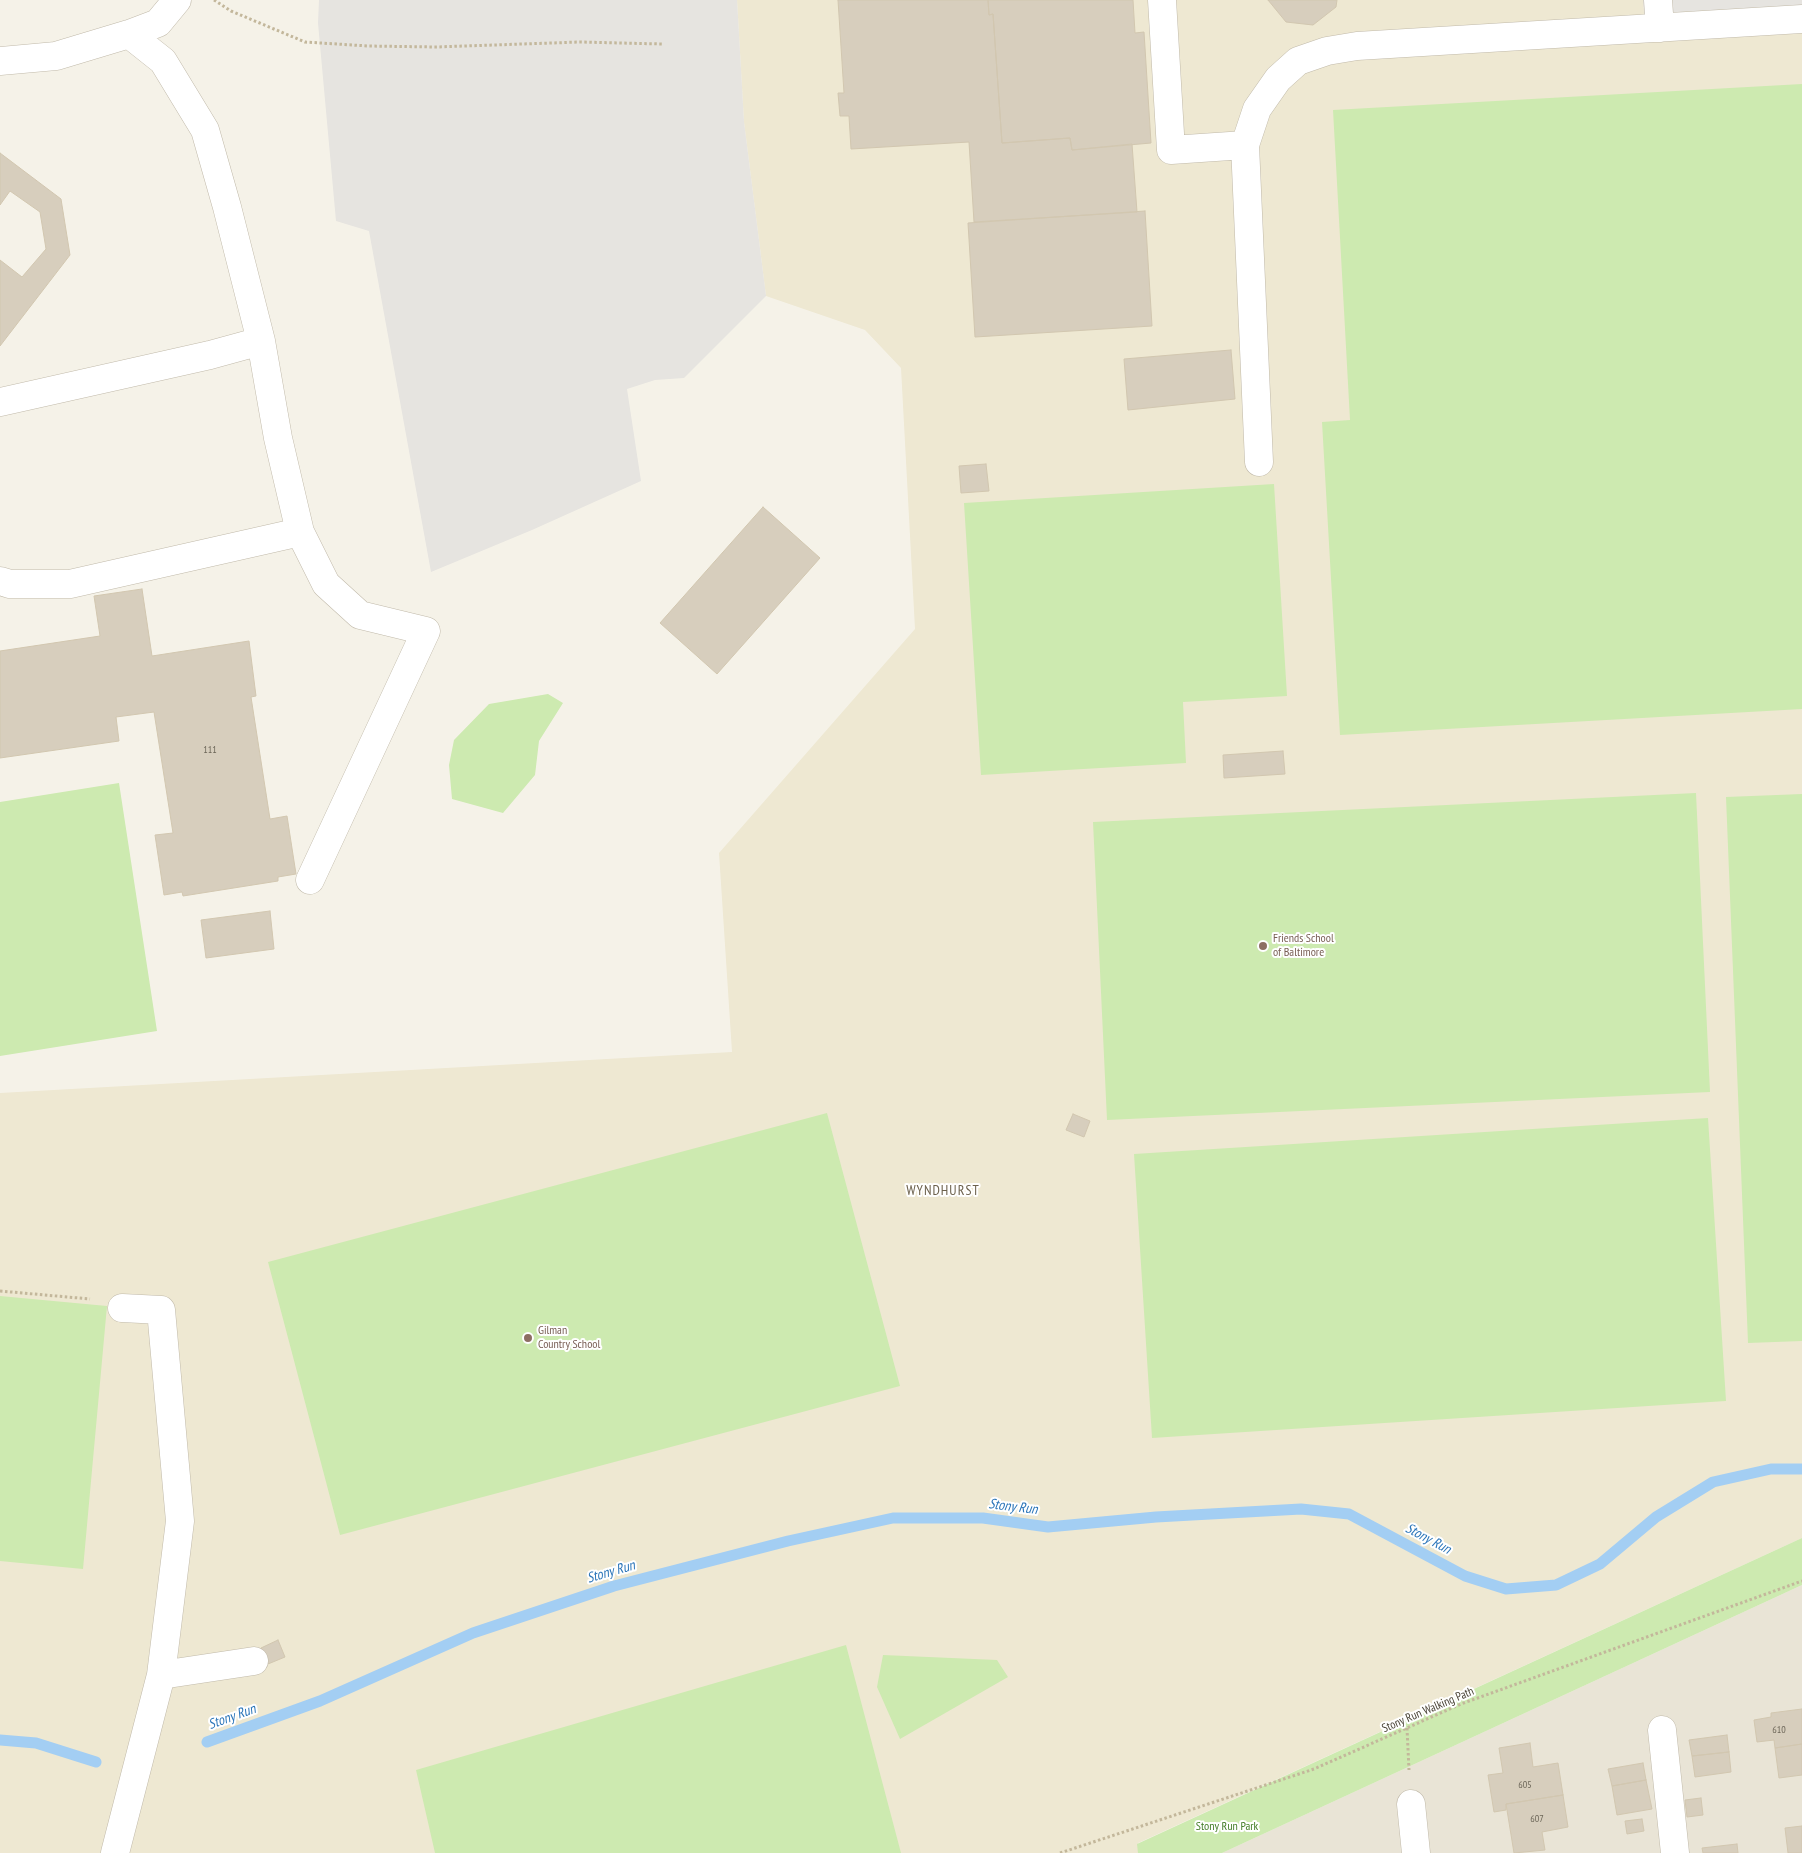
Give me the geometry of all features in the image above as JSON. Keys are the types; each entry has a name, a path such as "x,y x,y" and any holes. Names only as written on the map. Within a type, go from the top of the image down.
{"street":[{"path":"0,61 56,56 129,34 158,23 178,0"},
{"path":"1162,0 1171,150 1245,146"},
{"path":"1658,0 1660,28"},
{"path":"1259,462 1245,146 1257,109 1278,79 1298,61 1327,51 1357,46 1802,19"},
{"path":"129,34 163,61 205,130 227,207 261,341 278,438 300,532 326,584 360,615 426,632 310,880"},
{"path":"0,402 210,356 261,341"},
{"path":"0,582 10,584 70,584 300,532"},
{"path":"115,1853 160,1675 180,1521 161,1310 122,1308"},
{"path":"160,1675 254,1661"},
{"path":"1662,1730 1675,1853"},
{"path":"1411,1804 1416,1853"}],"path":[{"path":"214,0 231,11 305,42 368,46 436,47 580,42 662,44"},
{"path":"0,1291 91,1300 122,1308"},
{"name":"Stony Run Walking Path","path":"1060,1853 1314,1769 1461,1704 1802,1581"},
{"path":"1407,1728 1411,1804"}],"shaded area":[{"path":"319,0 737,0 744,122 766,296 684,378 655,380 627,389 641,481 532,530 431,572 369,231 336,221 318,23"},
{"name":"Friends School of Baltimore","path":"737,0 1802,0 1802,1538 1138,1843 1138,1853 0,1853 0,1093 732,1052 719,853 915,629 901,368 865,330 766,296 744,122"},
{"path":"1643,0 1802,0 1802,5 1644,14"},
{"path":"1802,1585 1802,1853 1222,1853"}],"green space":[{"path":"1802,84 1802,709 1340,735 1322,422 1350,420 1333,110"},
{"path":"1274,484 1287,696 1183,702 1186,763 981,775 964,503"},
{"path":"548,694 563,703 539,741 535,775 503,813 452,799 449,765 454,740 489,704"},
{"path":"119,783 157,1031 0,1056 0,802"},
{"path":"1696,793 1710,1092 1107,1120 1093,822"},
{"path":"1802,794 1802,1341 1748,1343 1726,797"},
{"path":"827,1113 900,1386 340,1535 268,1262"},
{"path":"1708,1118 1726,1401 1152,1438 1134,1154"},
{"path":"0,1296 107,1306 83,1569 0,1561"},
{"name":"Stony Run Park","path":"1802,1538 1802,1585 1222,1853 1138,1853 1137,1844"},
{"path":"846,1645 901,1853 435,1853 416,1770"},
{"path":"883,1655 997,1660 1008,1677 900,1739 877,1687"}],"building":[{"path":"838,0 988,0 989,15 993,14 1002,143 1070,138 1072,150 1132,144 1137,212 974,222 969,142 851,149 849,116 840,116 838,93 844,93"},
{"path":"988,0 1133,0 1135,33 1144,32 1151,143 1072,150 1070,138 1002,143 993,14 989,15"},
{"path":"1268,0 1337,0 1336,7 1313,25 1286,22"},
{"path":"0,153 61,199 70,255 0,346 0,260 22,277 46,249 40,212 10,191 0,205"},
{"path":"1145,211 1152,326 975,337 968,223"},
{"path":"1231,350 1235,399 1128,410 1124,359"},
{"path":"986,464 989,491 961,493 959,466"},
{"path":"763,507 820,558 717,674 660,623"},
{"path":"142,589 152,656 249,641 256,696 251,697 270,819 287,816 296,874 278,877 278,881 183,896 182,892 164,895 155,835 173,833 154,712 116,717 119,741 0,758 0,651 100,636 94,596"},
{"path":"1283,751 1285,774 1224,778 1223,755"},
{"path":"270,911 274,949 206,958 201,920"},
{"path":"1073,1114 1090,1121 1084,1137 1066,1130"},
{"path":"278,1640 285,1657 268,1664 261,1648"},
{"path":"1802,1709 1802,1744 1775,1748 1774,1740 1757,1742 1754,1720 1771,1717 1771,1713"},
{"path":"1727,1735 1729,1752 1692,1756 1689,1740"},
{"path":"1530,1743 1533,1767 1558,1763 1563,1795 1506,1804 1506,1810 1494,1812 1488,1775 1503,1773 1499,1748"},
{"path":"1802,1744 1802,1775 1779,1778 1775,1748"},
{"path":"1729,1752 1731,1772 1695,1777 1692,1756"},
{"path":"1643,1763 1646,1780 1612,1786 1608,1769"},
{"path":"1646,1780 1652,1809 1617,1815 1612,1786"},
{"path":"1563,1795 1568,1827 1542,1832 1545,1850 1514,1853 1506,1804"},
{"path":"1701,1798 1703,1815 1687,1817 1685,1800"},
{"path":"1642,1819 1644,1831 1627,1834 1625,1821"},
{"path":"1802,1826 1802,1853 1788,1853 1785,1828"},
{"path":"1737,1844 1738,1853 1703,1853 1702,1848"}],"waterway":[{"name":"Stony Run","path":"207,1742 320,1701 473,1633 614,1586 788,1541 893,1518 983,1518 1048,1527 1156,1517 1301,1509 1349,1514 1465,1576 1506,1589 1556,1585 1600,1564 1656,1517 1713,1482 1771,1469 1802,1469"},
{"name":"Stony Run","path":"0,1740 36,1743 96,1762"}],"place":[{"name":"Friends School of Baltimore","path":"1263,946"},
{"name":"Gilman Country School","path":"528,1338"}],"district":[{"name":"WYNDHURST","path":"943,1191"}]}
